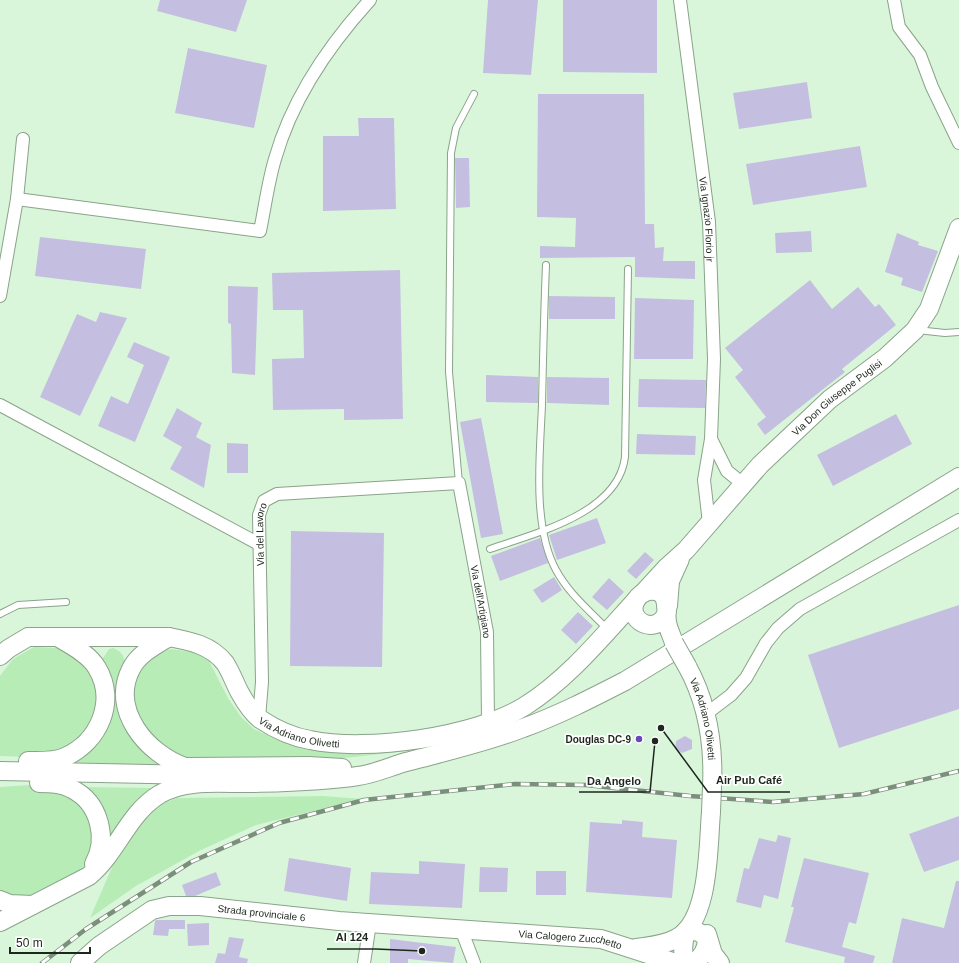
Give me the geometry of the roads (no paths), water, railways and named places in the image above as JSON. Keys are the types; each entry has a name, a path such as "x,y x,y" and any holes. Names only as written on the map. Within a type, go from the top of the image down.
{"main road":[{"name":"Via Don Giuseppe Puglisi","path":"640,596 666,568 686,550 760,465 830,399 885,358 915,330 929,308 959,228"},
{"path":"0,922 75,883 98,868 129,822 145,805 160,794 176,787 194,784 257,783 359,776 393,765 473,745 523,728 572,708 625,681 959,477"},
{"name":"Via Don Giuseppe Puglisi","path":"668,609 670,581 675,568 686,550"},
{"path":"648,592 659,594 666,601 668,609 661,622 646,624 635,614 634,604 640,596 648,592"},
{"name":"Via Adriano Olivetti","path":"0,656 8,649 28,637 169,637 197,643 216,654 225,664 245,703 259,718 287,734 311,740 356,744 404,742 455,732 488,722 524,706 564,676 640,596"},
{"name":"Via Adriano Olivetti","path":"668,609 667,622 674,643 701,695 714,760 711,812 703,896 707,945 702,954 693,963"},
{"name":"Via Adriano Olivetti","path":"608,630 624,624 646,624 674,643"},
{"path":"169,637 149,649 132,668 126,685 126,705 136,730 148,745 171,762 185,768 310,766 355,769"},
{"path":"0,761 48,761 64,757 82,746 95,732 104,716 106,699 104,683 97,667 78,650 59,638"},
{"path":"97,667 98,657 104,644 115,638 127,647 132,668"},
{"path":"0,771 256,775 355,769 393,765"},
{"path":"0,781 57,783 73,789 86,800 96,814 102,840 98,857 93,866 75,883"},
{"name":"Via Adriano Olivetti","path":"632,948 665,943 678,938 686,931 697,914 703,896"},
{"path":"0,900 10,904 32,906"},
{"name":"Strada provinciale 6","path":"80,963 138,918 152,910 169,906 200,906 370,923 461,929"},
{"name":"Via Calogero Zucchetto","path":"461,929 601,939 676,963"},
{"path":"686,931 700,932 707,938"},
{"name":"Via Adriano Olivetti","path":"685,963 682,951 686,931"},
{"name":"Via Adriano Olivetti","path":"707,938 720,963"}],"street":[{"path":"17,199 260,231 275,158 292,114 314,73 344,29 370,0"},
{"name":"Via Ignazio Florio jr","path":"680,0 709,222 714,359 711,439 704,480 709,523"},
{"path":"894,0 899,27 920,55 932,86 959,143"},
{"path":"0,296 17,199 23,139"},
{"path":"0,405 259,544"},
{"path":"711,439 727,471 743,484"},
{"name":"Via del Lavoro","path":"259,718 262,682 259,515 264,501 277,494 459,483"},
{"name":"Via dell'Artigiano","path":"459,483 487,632 488,722"},
{"path":"706,714 731,695 746,678 774,633 800,609 959,520"},
{"path":"364,963 370,923"},
{"path":"461,929 474,963"}],"lane":[{"path":"459,483 449,372 451,153 456,128 474,94"},
{"path":"546,265 539,488 544,530 555,569 575,597 608,630"},
{"path":"490,549 544,530 575,517 602,499 617,482 624,467 628,269"},
{"path":"915,330 946,333 959,332"},
{"path":"0,614 18,605 66,602"}],"railway":[{"path":"42,963 86,929 191,862 279,823 364,800 515,784 586,785 690,796 773,802 864,794 959,771"}],"place":[{"name":"Air Pub Café","path":"661,728"},
{"name":"Douglas DC-9","path":"639,739"},
{"name":"Da Angelo","path":"655,741"},
{"name":"Al 124","path":"422,951"}]}
